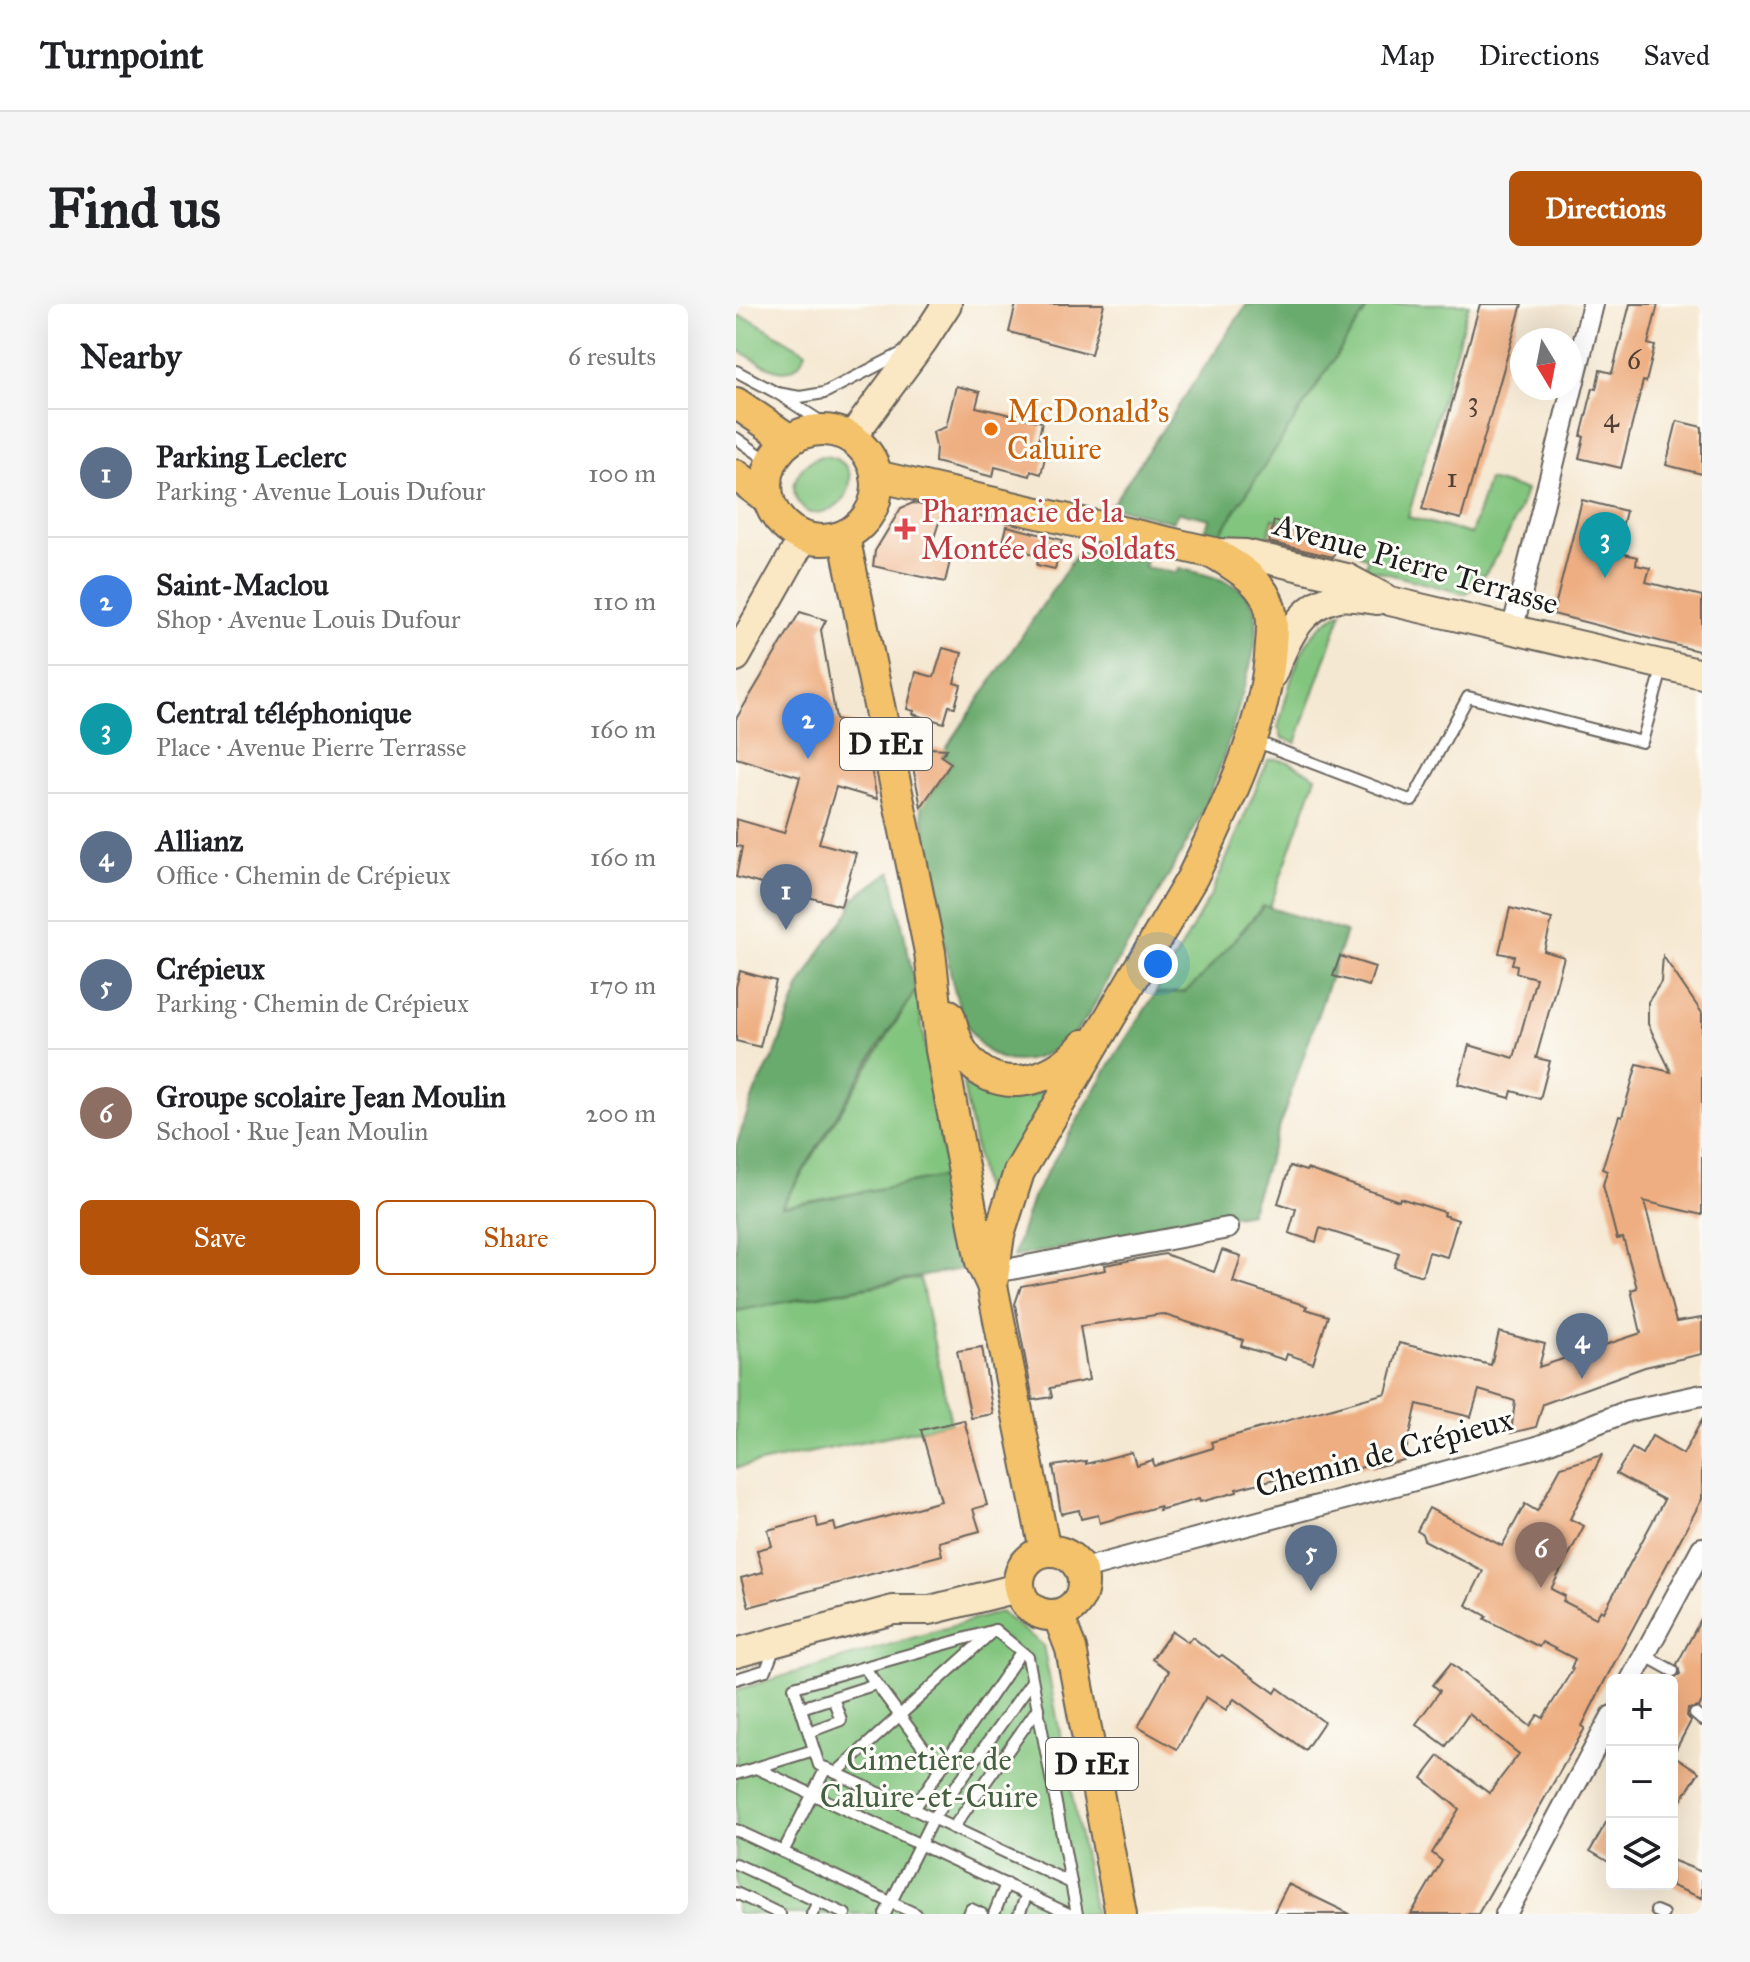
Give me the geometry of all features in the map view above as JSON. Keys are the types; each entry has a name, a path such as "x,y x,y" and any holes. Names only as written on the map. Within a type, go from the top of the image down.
{"main road":[{"path":"844,435 923,341 947,304"},
{"path":"736,403 781,451"},
{"path":"736,475 768,499 782,522 803,538 830,540 844,536 859,526 870,512 876,494 872,461 844,435 821,430 805,432 781,451 766,481 768,499"},
{"name":"Avenue Pierre Terrasse","path":"876,476 1214,553 1246,554 1347,578 1390,601 1702,674"},
{"name":"D 1E1","path":"844,536 930,952 941,1050 981,1262 994,1279 1045,1551"},
{"path":"736,657 803,538"},
{"path":"1214,553 1260,587 1270,608 1269,680"},
{"path":"994,1279 999,1235 1019,1172 1192,878 1252,740 1269,680 1288,636 1301,619 1322,603 1341,596 1390,601"},
{"path":"930,952 960,1049 973,1065 988,1076 1007,1082 1028,1082 1072,1060 1119,999"},
{"path":"1045,1551 1066,1554 1080,1570 1083,1589 1080,1598 1058,1615 1037,1613 1028,1607 1018,1588 1022,1568 1036,1554 1045,1551"},
{"path":"736,1653 893,1610 930,1610 1018,1588"},
{"name":"D 1E1","path":"1058,1615 1071,1649 1121,1914"}],"street":[{"path":"1512,631 1593,304"},
{"path":"994,1279 1228,1228"},
{"name":"Chemin de Crépieux","path":"1080,1570 1537,1447 1628,1411 1702,1395"},
{"path":"1634,1674 1702,1548"},
{"path":"1506,1914 1606,1727"}],"lane":[{"path":"777,393 800,397 824,393 923,341"},
{"path":"736,371 844,435"},
{"path":"736,438 781,451"},
{"path":"1252,740 1412,801 1468,697 1642,742 1664,664"},
{"path":"995,1630 1028,1657 1077,1914"},
{"path":"995,1630 794,1687 819,1765 1071,1883"},
{"path":"783,1852 812,1794 831,1770 900,1716 995,1630"},
{"path":"736,1679 766,1670 778,1642"},
{"path":"913,1809 1021,1652"},
{"path":"1644,1655 1673,1671"},
{"path":"864,1667 940,1770"},
{"path":"885,1914 933,1818 1032,1681"},
{"path":"801,1708 876,1684"},
{"path":"809,1732 841,1720 833,1698"},
{"path":"953,1828 1038,1708"},
{"path":"736,1774 814,1750"},
{"path":"756,1768 1069,1914"},
{"path":"736,1830 916,1914"},
{"path":"736,1864 838,1913"},
{"path":"994,1914 1006,1884"},
{"path":"736,1893 781,1911"},
{"path":"1019,1914 1027,1894"},
{"path":"812,1914 818,1902"},
{"path":"969,1914 971,1909 982,1914"}],"green space":[{"path":"1247,304 1370,304 1220,534 1204,530 1210,519 1179,512 1172,522 1111,506"},
{"path":"1370,304 1469,304 1408,517 1471,534 1488,480 1526,490 1510,531 1493,561 1475,586 1465,594 1365,568 1368,558 1358,554 1362,542 1273,519 1266,543 1220,534"},
{"path":"736,315 752,320 806,352 800,363 784,371 765,365 736,349"},
{"path":"821,456 836,459 845,466 850,475 850,486 836,506 809,513 796,498 795,482 804,467"},
{"path":"1083,545 1146,562 1144,567 1176,573 1179,568 1234,585 1250,600 1255,610 1256,639 1219,771 1199,819 1162,888 1074,1033 1044,1055 1010,1061 988,1052 979,1043 957,1000 920,803 929,796 951,763 941,756"},
{"path":"1342,612 1296,743 1282,738 1278,727 1292,677 1305,646 1315,632"},
{"path":"1268,760 1289,762 1316,777 1270,907 1263,906 1201,978 1185,992 1155,994 1213,891"},
{"path":"891,871 916,990 781,1207 947,1176 962,1269 736,1311 736,1146 755,1091 775,1054 799,988 821,950 850,911 853,899"},
{"path":"1264,906 1346,932 1250,1213 1013,1257 1032,1198 1116,1054 1155,994 1185,992"},
{"path":"916,990 947,1176 781,1208"},
{"path":"966,1080 986,1091 1010,1098 1050,1091 986,1204 963,1084"},
{"path":"920,1278 951,1423 736,1468 736,1311"},
{"name":"Cimetière de Caluire-et-Cuire","path":"1000,1612 1043,1645 1095,1914 736,1914 736,1690"}],"building":[{"path":"1016,304 1104,304 1091,354 1009,332"},
{"path":"1480,304 1522,304 1515,328 1510,328 1510,346 1461,519 1422,509"},
{"path":"1630,304 1658,304 1648,344 1655,346 1621,468 1579,458 1593,388 1596,389 1600,370 1612,373"},
{"name":"McDonald's Caluire","path":"956,386 980,392 976,407 1042,422 1038,442 1048,445 1041,474 1031,471 1030,476 995,467 993,477 935,462 933,432 946,427"},
{"path":"1677,421 1702,427 1702,474 1666,465"},
{"path":"1582,500 1626,511 1616,552 1637,557 1636,565 1650,568 1646,582 1702,596 1702,652 1553,614"},
{"path":"913,503 943,510 931,547 952,553 945,582 873,566 875,551 901,508"},
{"path":"1274,521 1338,538 1333,557 1269,542"},
{"path":"1007,526 1062,540 1055,569 1037,565 1039,555 1002,546"},
{"path":"800,612 826,620 821,630 836,719 863,726 877,799 836,787 819,843 856,853 841,906 736,877 742,847 736,846 736,819 784,833 800,777 736,758 736,719"},
{"path":"943,648 962,653 954,683 961,685 955,707 949,706 944,723 913,714 914,711 907,709 916,672 934,677"},
{"path":"909,747 947,749 941,756 951,763 921,807"},
{"path":"1510,908 1552,919 1544,951 1564,957 1536,1058 1550,1061 1540,1099 1512,1091 1510,1098 1458,1084 1469,1045 1514,1058 1536,978 1516,973 1517,965 1512,964 1514,956 1499,953"},
{"path":"1340,956 1375,967 1369,986 1333,976"},
{"path":"1663,956 1702,1013 1702,1215 1644,1201 1676,1322 1702,1318 1702,1354 1645,1367 1543,1404 1536,1427 1511,1433 1515,1401 1479,1390 1471,1417 1417,1404 1404,1460 1355,1469 1353,1462 1299,1476 1298,1473 1200,1502 1199,1499 1159,1510 1160,1506 1100,1523 1098,1515 1081,1519 1079,1510 1061,1514 1053,1466 1086,1461 1086,1464 1132,1452 1136,1465 1153,1460 1154,1466 1213,1448 1211,1442 1386,1393 1399,1343 1491,1365 1499,1332 1545,1344 1539,1367 1641,1333 1631,1290 1637,1288 1623,1238 1617,1239 1603,1185 1607,1171 1602,1169 1619,1116 1622,1117 1637,1064 1671,1072 1648,1024 1648,1002 1661,982"},
{"path":"740,971 776,981 760,1047 736,1041 736,987"},
{"path":"1290,1166 1444,1212 1443,1215 1458,1220 1447,1257 1429,1252 1422,1276 1394,1267 1399,1253 1320,1228 1316,1242 1289,1233 1296,1209 1278,1203"},
{"path":"1222,1250 1241,1256 1233,1282 1328,1316 1313,1363 1287,1354 1285,1360 1241,1346 1243,1340 1162,1314 1080,1326 1089,1380 1050,1388 1052,1397 1033,1400 1015,1304 1021,1286 1106,1270 1105,1265 1165,1254 1214,1272"},
{"path":"982,1347 993,1414 971,1418 957,1351"},
{"path":"964,1420 987,1505 973,1509 980,1531 939,1542 942,1555 749,1607 741,1578 763,1572 757,1550 772,1546 768,1530 816,1517 818,1527 834,1523 836,1531 941,1501 921,1430"},
{"path":"1702,1420 1702,1499 1606,1674 1582,1726 1585,1728 1478,1914 1411,1914 1442,1861 1432,1853 1459,1809 1422,1778 1439,1756 1489,1793 1519,1754 1469,1714 1446,1746 1416,1724 1440,1691 1433,1685 1451,1663 1530,1726 1538,1715 1543,1718 1573,1669 1575,1659 1542,1642 1539,1647 1485,1619 1487,1616 1466,1605 1483,1571 1424,1540 1417,1531 1429,1508 1502,1546 1525,1504 1537,1511 1561,1467 1602,1455 1570,1519 1584,1526 1551,1589 1565,1596 1563,1601 1596,1618 1601,1610 1604,1612 1664,1500 1616,1474 1632,1448 1642,1454 1652,1436 1683,1454"},
{"path":"1702,1617 1702,1701 1699,1707 1688,1709 1687,1716 1691,1721 1678,1746 1680,1674 1677,1664"},
{"path":"1172,1631 1188,1642 1192,1637 1219,1657 1222,1655 1275,1693 1278,1688 1324,1722 1305,1750 1234,1699 1226,1710 1206,1697 1177,1749 1138,1727 1169,1671 1152,1659"},
{"path":"1678,1758 1699,1772 1678,1805"},
{"path":"1606,1823 1606,1860 1590,1851"},
{"path":"1678,1862 1702,1872 1702,1898 1678,1888"},
{"path":"1288,1884 1350,1914 1273,1914"}],"place":[{"name":"McDonald's Caluire","path":"991,429"},
{"name":"Pharmacie de la Montée des Soldats","path":"905,529"},
{"name":"Central téléphonique","path":"1605,578"},
{"name":"Saint-Maclou","path":"808,759"},
{"name":"Parking Leclerc","path":"786,930"},
{"name":"Allianz","path":"1582,1379"},
{"name":"Groupe scolaire Jean Moulin","path":"1541,1588"},
{"name":"Crépieux","path":"1311,1591"}]}
